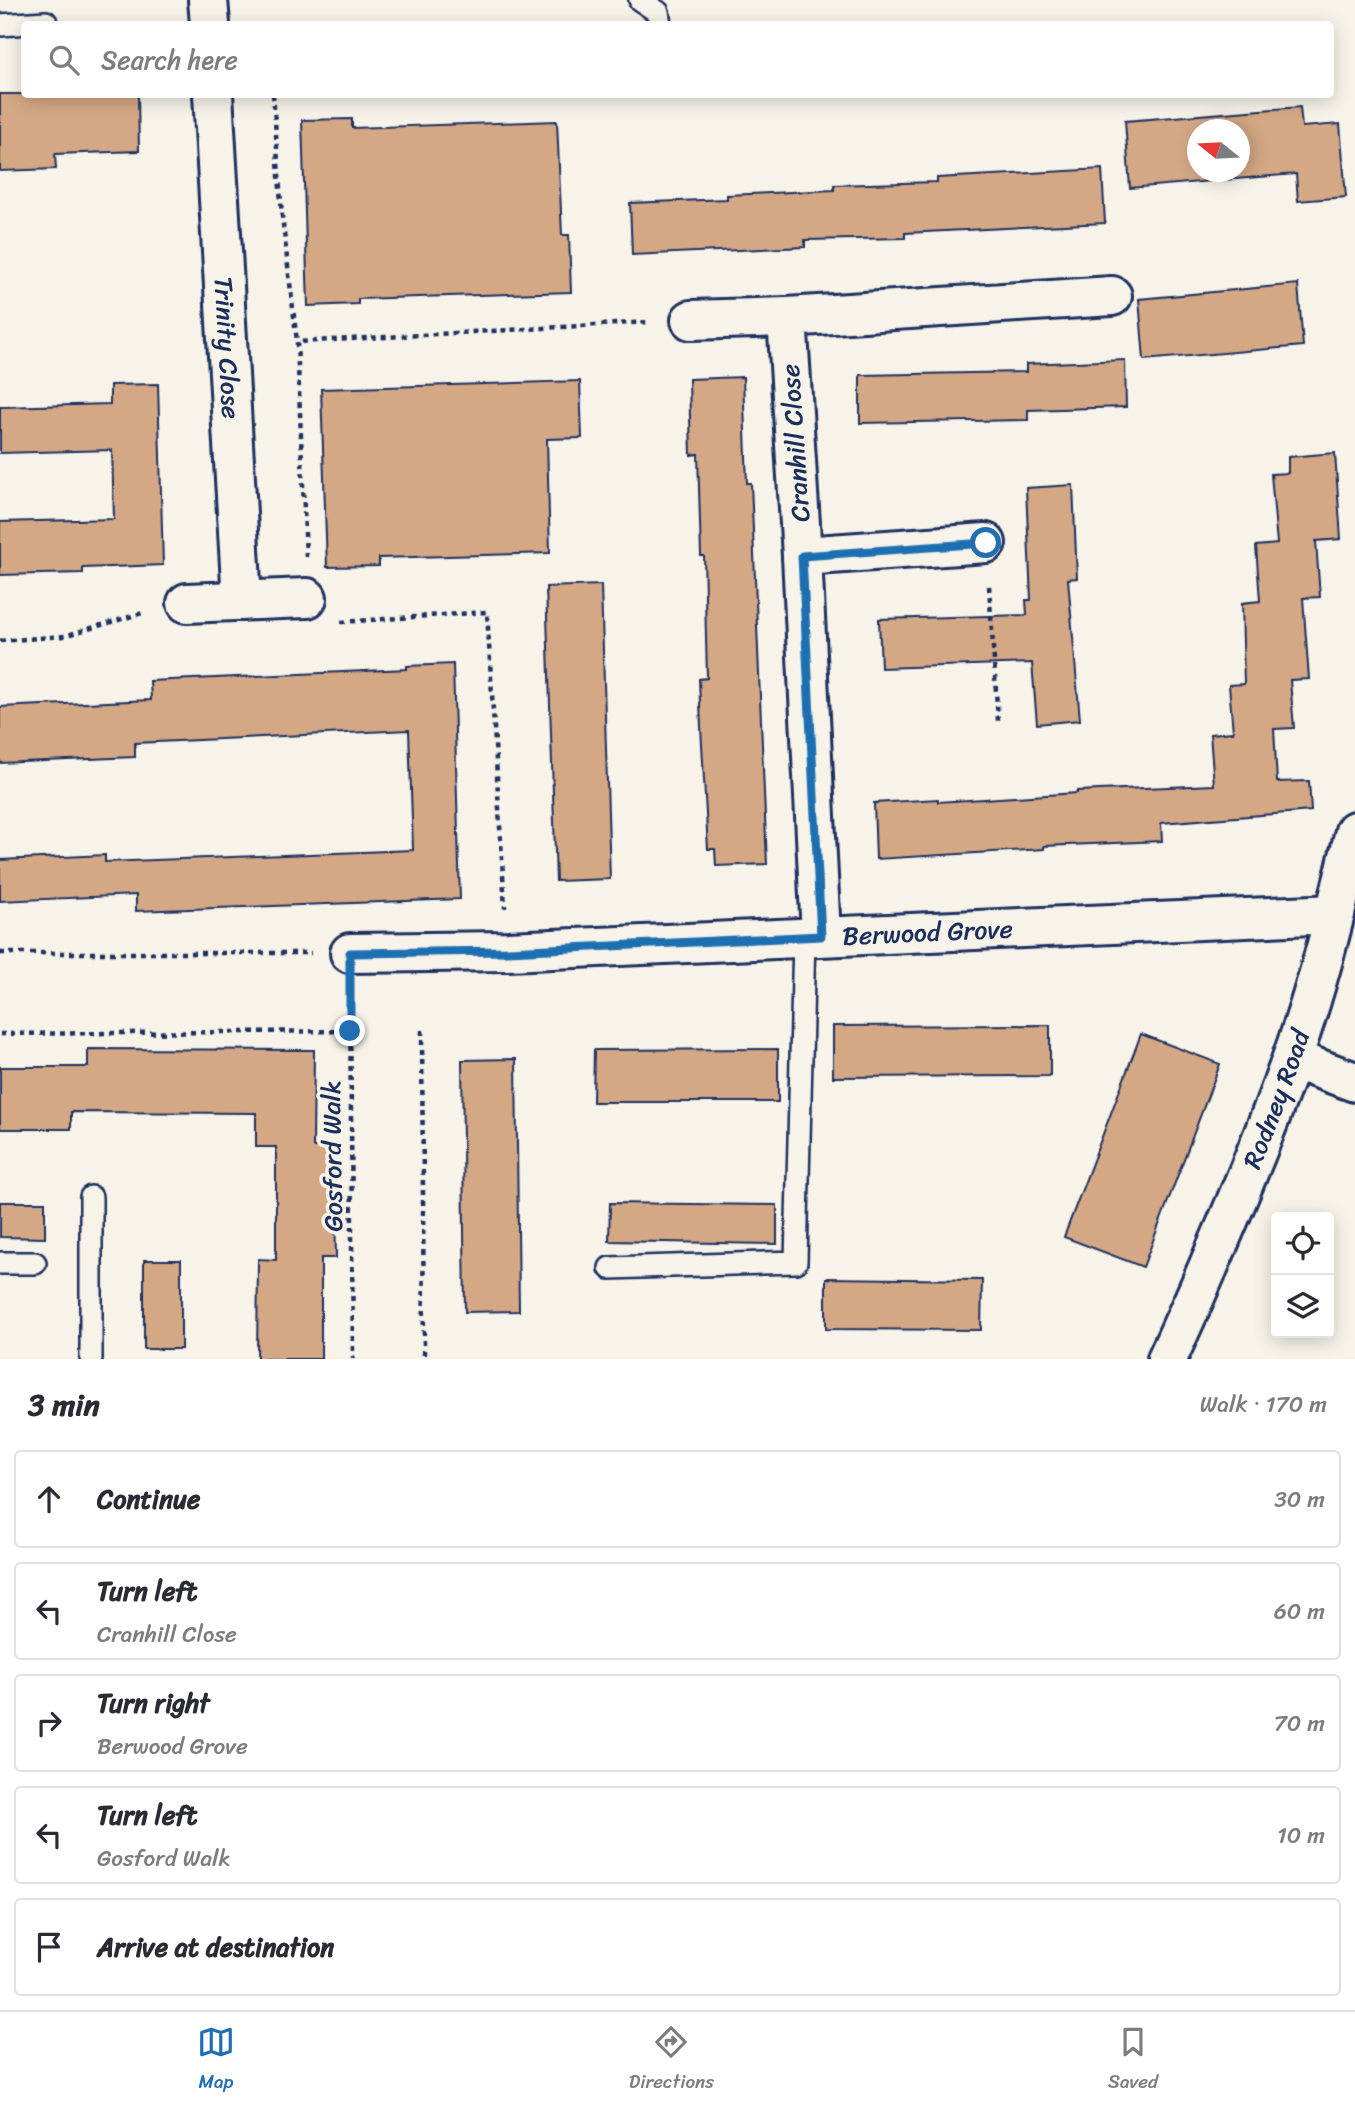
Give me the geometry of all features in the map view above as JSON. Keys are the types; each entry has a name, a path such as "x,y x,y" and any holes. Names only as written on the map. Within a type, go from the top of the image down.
{"street":[{"path":"208,0 210,21"},
{"name":"Trinity Close","path":"214,98 242,601"},
{"path":"691,320 787,317 1112,296"},
{"name":"Cranhill Close","path":"787,317 802,556 812,937"},
{"path":"802,556 986,543"},
{"path":"187,603 307,598"},
{"name":"Rodney Road","path":"1167,1359 1226,1230 1292,1059 1335,914 1355,831"},
{"name":"Berwood Grove","path":"350,953 508,951 1335,914"},
{"path":"1292,1059 1355,1082"}],"lane":[{"path":"640,0 658,12 660,21"},
{"path":"0,25 21,24"},
{"path":"610,1268 796,1262 812,937"},
{"path":"91,1197 91,1359"},
{"path":"0,1263 35,1263"}],"path":[{"path":"274,98 282,216 298,342 307,598 312,624 487,612 508,951"},
{"path":"298,342 691,320"},
{"path":"986,543 998,722"},
{"path":"0,641 64,636 129,615 187,603"},
{"path":"0,953 350,953"},
{"name":"Gosford Walk","path":"350,953 353,1359"},
{"path":"422,1030 424,1359"},
{"path":"0,1034 350,1031"}],"building":[{"path":"0,94 21,94 21,98 138,98 139,151 55,154 56,169 0,171"},
{"path":"1300,107 1302,127 1340,124 1346,197 1298,201 1296,174 1250,178 1250,119 1187,119 1187,182 1201,182 1130,188 1125,121"},
{"path":"352,119 352,128 557,121 562,235 569,235 571,292 358,299 358,304 308,306 302,120"},
{"path":"1102,169 1105,223 905,233 905,238 805,240 805,247 632,255 630,203 727,199 727,195 834,190 834,185 937,182 937,178"},
{"path":"1298,284 1303,346 1144,360 1139,299"},
{"path":"1125,360 1126,407 1028,410 1028,420 860,423 860,375 1026,372 1026,364"},
{"path":"743,377 747,483 751,483 767,864 716,866 715,849 708,849 701,727 699,679 707,678 704,556 701,556 698,454 691,455 689,379"},
{"path":"580,381 582,438 547,439 550,553 379,558 379,566 327,567 321,389"},
{"path":"158,384 163,565 83,568 83,573 0,575 0,522 114,519 112,450 0,453 0,407 110,404 110,385"},
{"path":"1335,453 1341,539 1316,541 1320,597 1303,598 1309,679 1290,680 1294,728 1274,729 1277,782 1309,781 1311,811 1161,823 1162,841 1044,846 1044,849 876,859 874,803 938,799 938,802 1077,791 1214,785 1210,734 1233,732 1229,685 1244,684 1242,603 1260,601 1256,546 1277,544 1271,474 1288,473 1288,457"},
{"path":"1073,485 1077,578 1068,579 1080,720 1037,724 1032,663 881,668 879,619 1027,615 1026,600 1031,600 1026,488"},
{"path":"601,585 610,879 556,881 546,587"},
{"path":"453,664 460,899 136,911 136,895 0,901 0,860 105,855 105,862 413,850 409,730 135,743 135,757 0,763 0,707 151,700 150,681 407,669 407,666"},
{"path":"1050,1025 1050,1076 833,1077 833,1026"},
{"path":"1141,1034 1220,1064 1143,1267 1064,1237"},
{"path":"88,1049 314,1050 313,1147 334,1147 336,1258 321,1258 321,1359 257,1359 258,1259 276,1260 276,1147 256,1147 256,1113 71,1112 71,1129 0,1129 0,1067 88,1067"},
{"path":"778,1049 778,1102 593,1102 594,1050"},
{"path":"516,1059 519,1311 465,1312 462,1060"},
{"path":"0,1202 45,1202 45,1238 0,1237"},
{"path":"610,1203 777,1205 777,1244 609,1241"},
{"path":"144,1260 181,1260 181,1349 144,1349"},
{"path":"826,1278 982,1280 981,1330 826,1329"}],"route":[{"path":"350,1031 350,953 508,951 821,936 802,556 986,543"}]}
